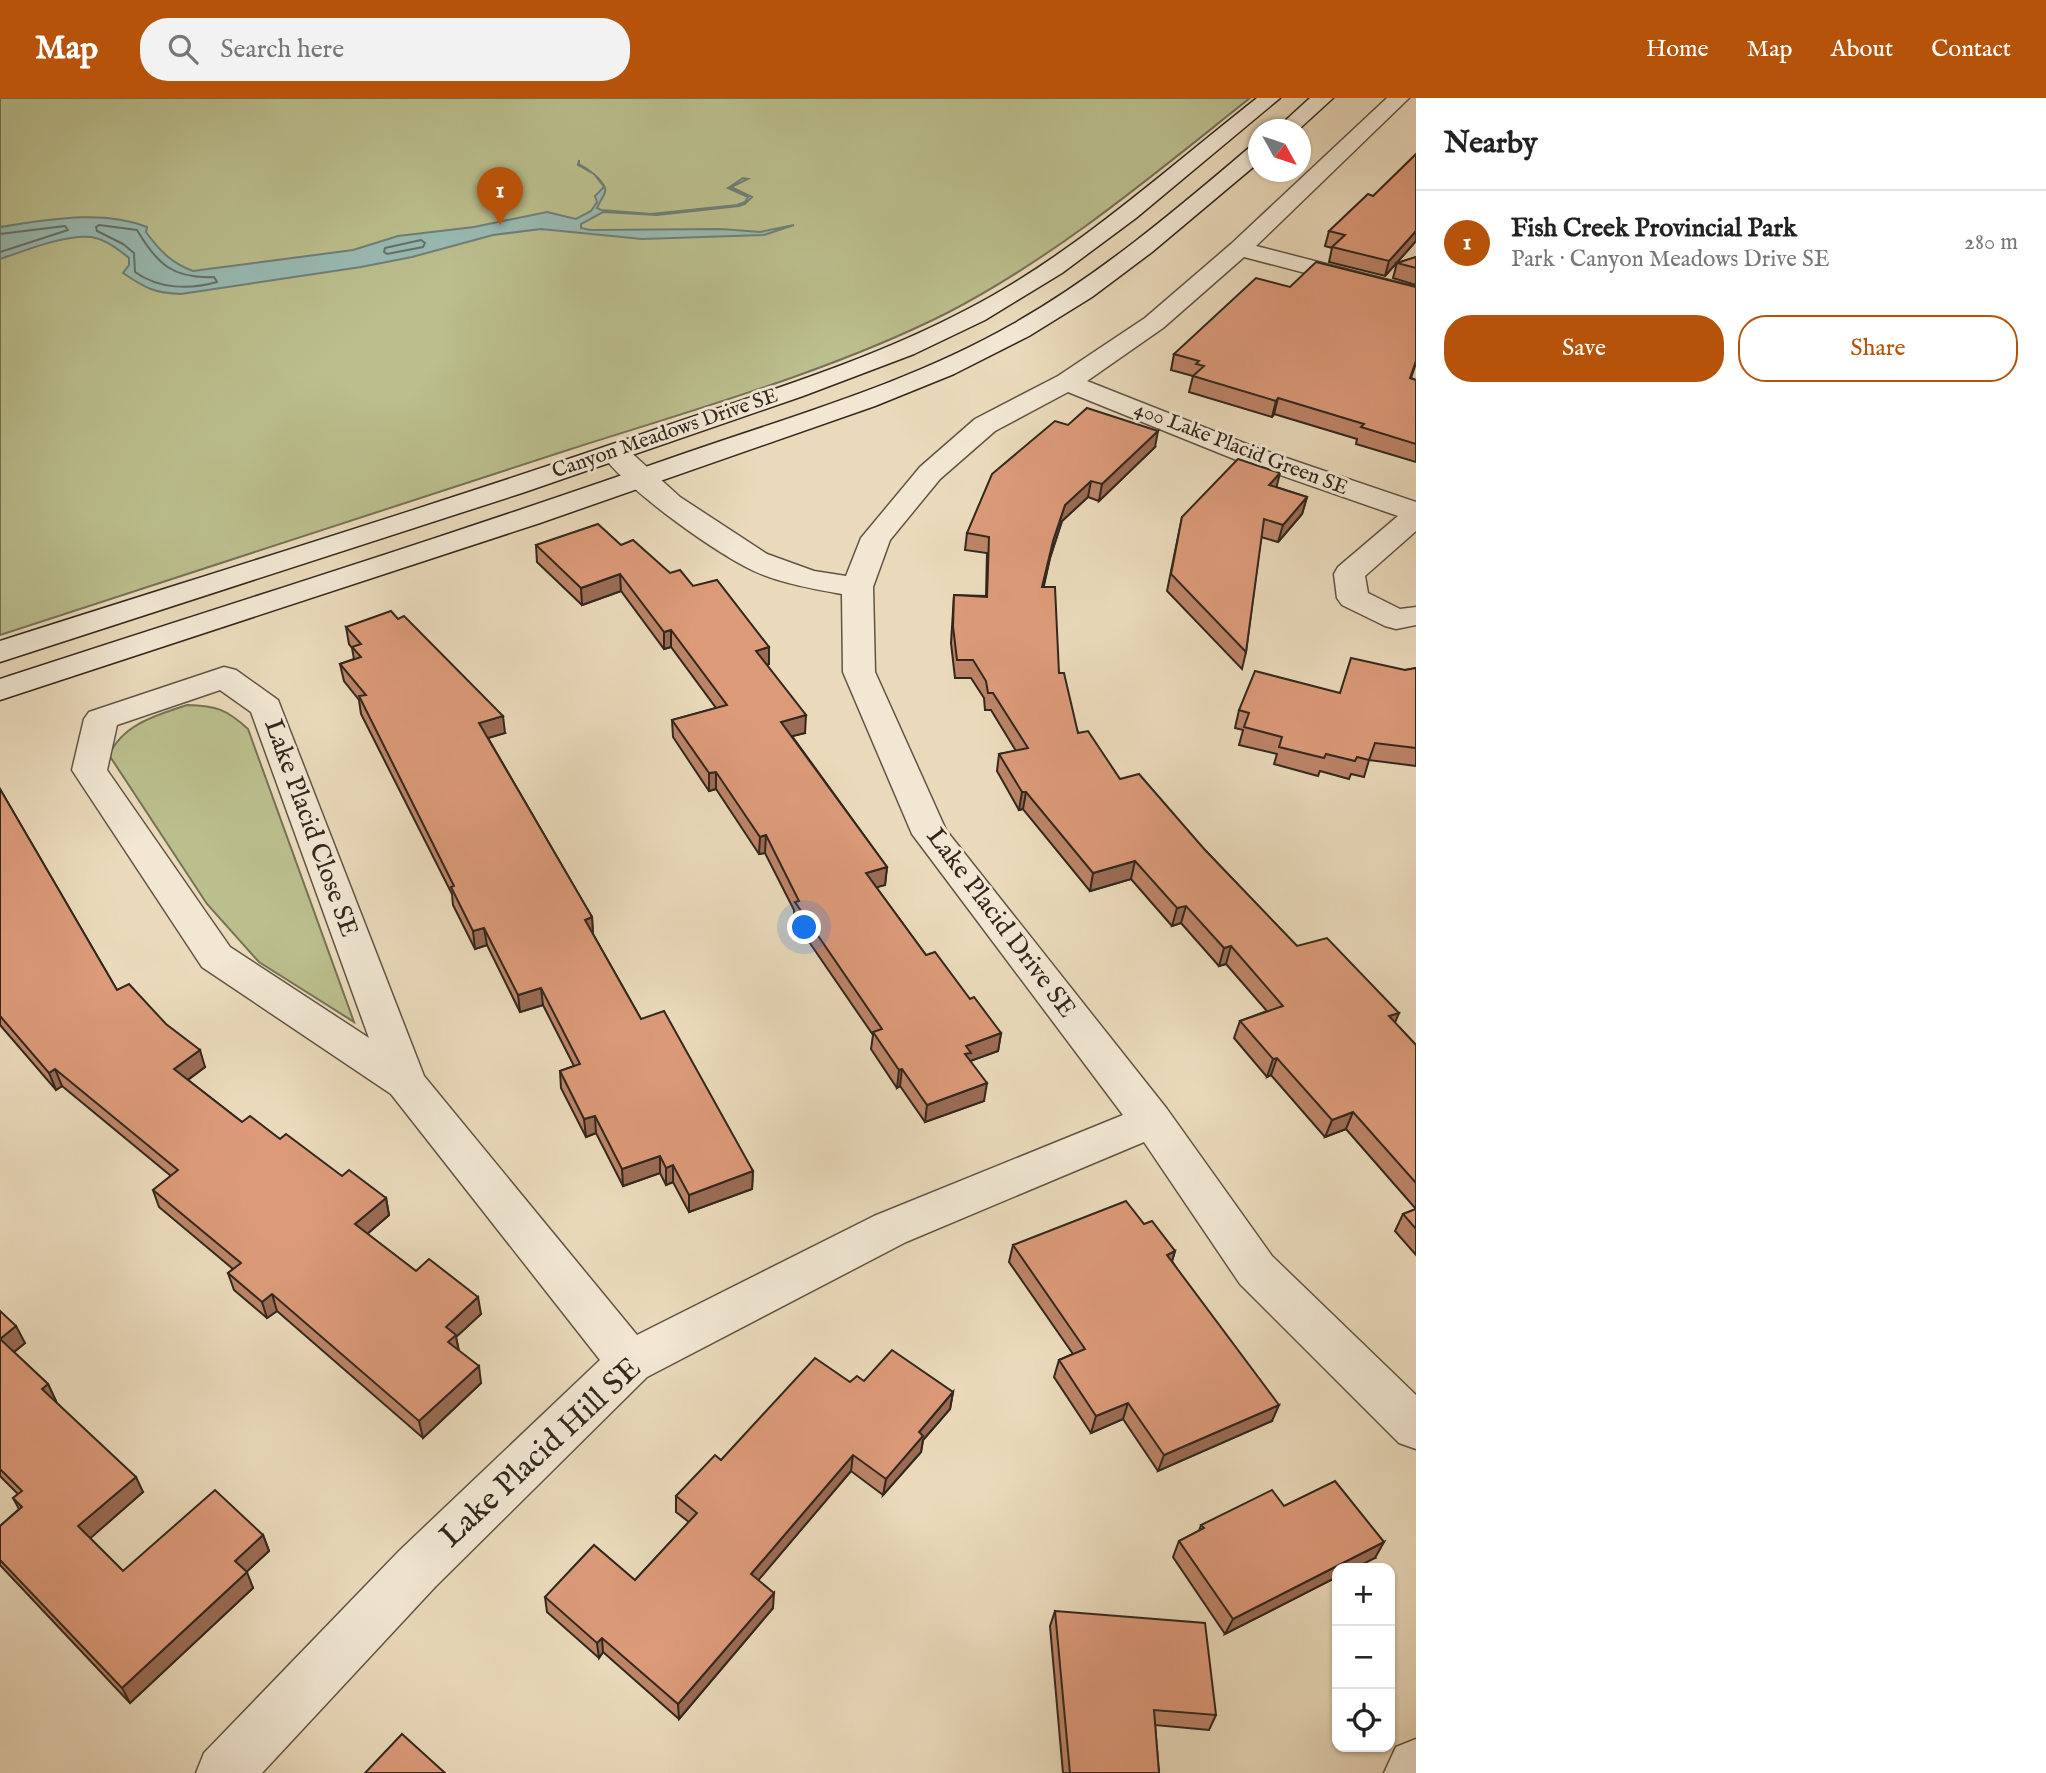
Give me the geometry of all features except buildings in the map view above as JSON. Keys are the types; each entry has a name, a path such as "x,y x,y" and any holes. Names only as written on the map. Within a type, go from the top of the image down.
{"street":[{"name":"Canyon Meadows Drive SE","path":"0,652 615,453 908,347 978,314 1031,283 1100,233 1270,98"},
{"path":"1299,119 1323,98"},
{"name":"Lake Placid Drive SE","path":"1399,98 1239,249 1154,323 1068,382 985,425 930,473 876,538 857,587 859,672 930,834 1152,1121 1256,1270 1416,1427"},
{"name":"Canyon Meadows Drive SE","path":"0,690 645,478 885,392 956,363 1020,331 1148,245 1248,160"},
{"path":"1239,249 1416,295"},
{"name":"400 Lake Placid Green SE","path":"1068,382 1244,453 1416,514 1349,574 1353,598 1396,619 1416,617"},
{"path":"615,453 670,503 756,560 808,579 857,587"},
{"name":"Lake Placid Close SE","path":"406,1083 266,707 224,677 101,719 89,771 216,957 406,1083 630,1362"},
{"name":"Lake Placid Hill SE","path":"224,1773 417,1569 630,1362 890,1228 1152,1121"},
{"path":"1412,1773 1416,1767"}],"green space":[{"path":"0,98 1250,98 1141,185 1066,240 988,291 903,334 762,388 0,635"},
{"path":"187,705 220,710 248,729 354,1022 259,962 207,904 109,755 115,744 132,728"}],"water":[{"path":"743,178 748,179 731,187 752,197 745,204 739,206 657,215 603,212 581,224 581,228 721,229 760,232 794,225 764,235 642,239 541,229 493,235 412,257 361,267 181,294 157,291 123,273 129,265 129,258 106,242 91,237 70,238 0,259 0,227 74,218 112,218 147,227 146,232 161,250 178,264 193,271 353,250 398,236 474,227 547,212 576,219 591,211 597,202 595,196 604,187 604,195 597,208 601,210 651,214 737,205 745,202 748,197 728,188"}],"place":[{"name":"Fish Creek Provincial Park","path":"500,225"}]}
